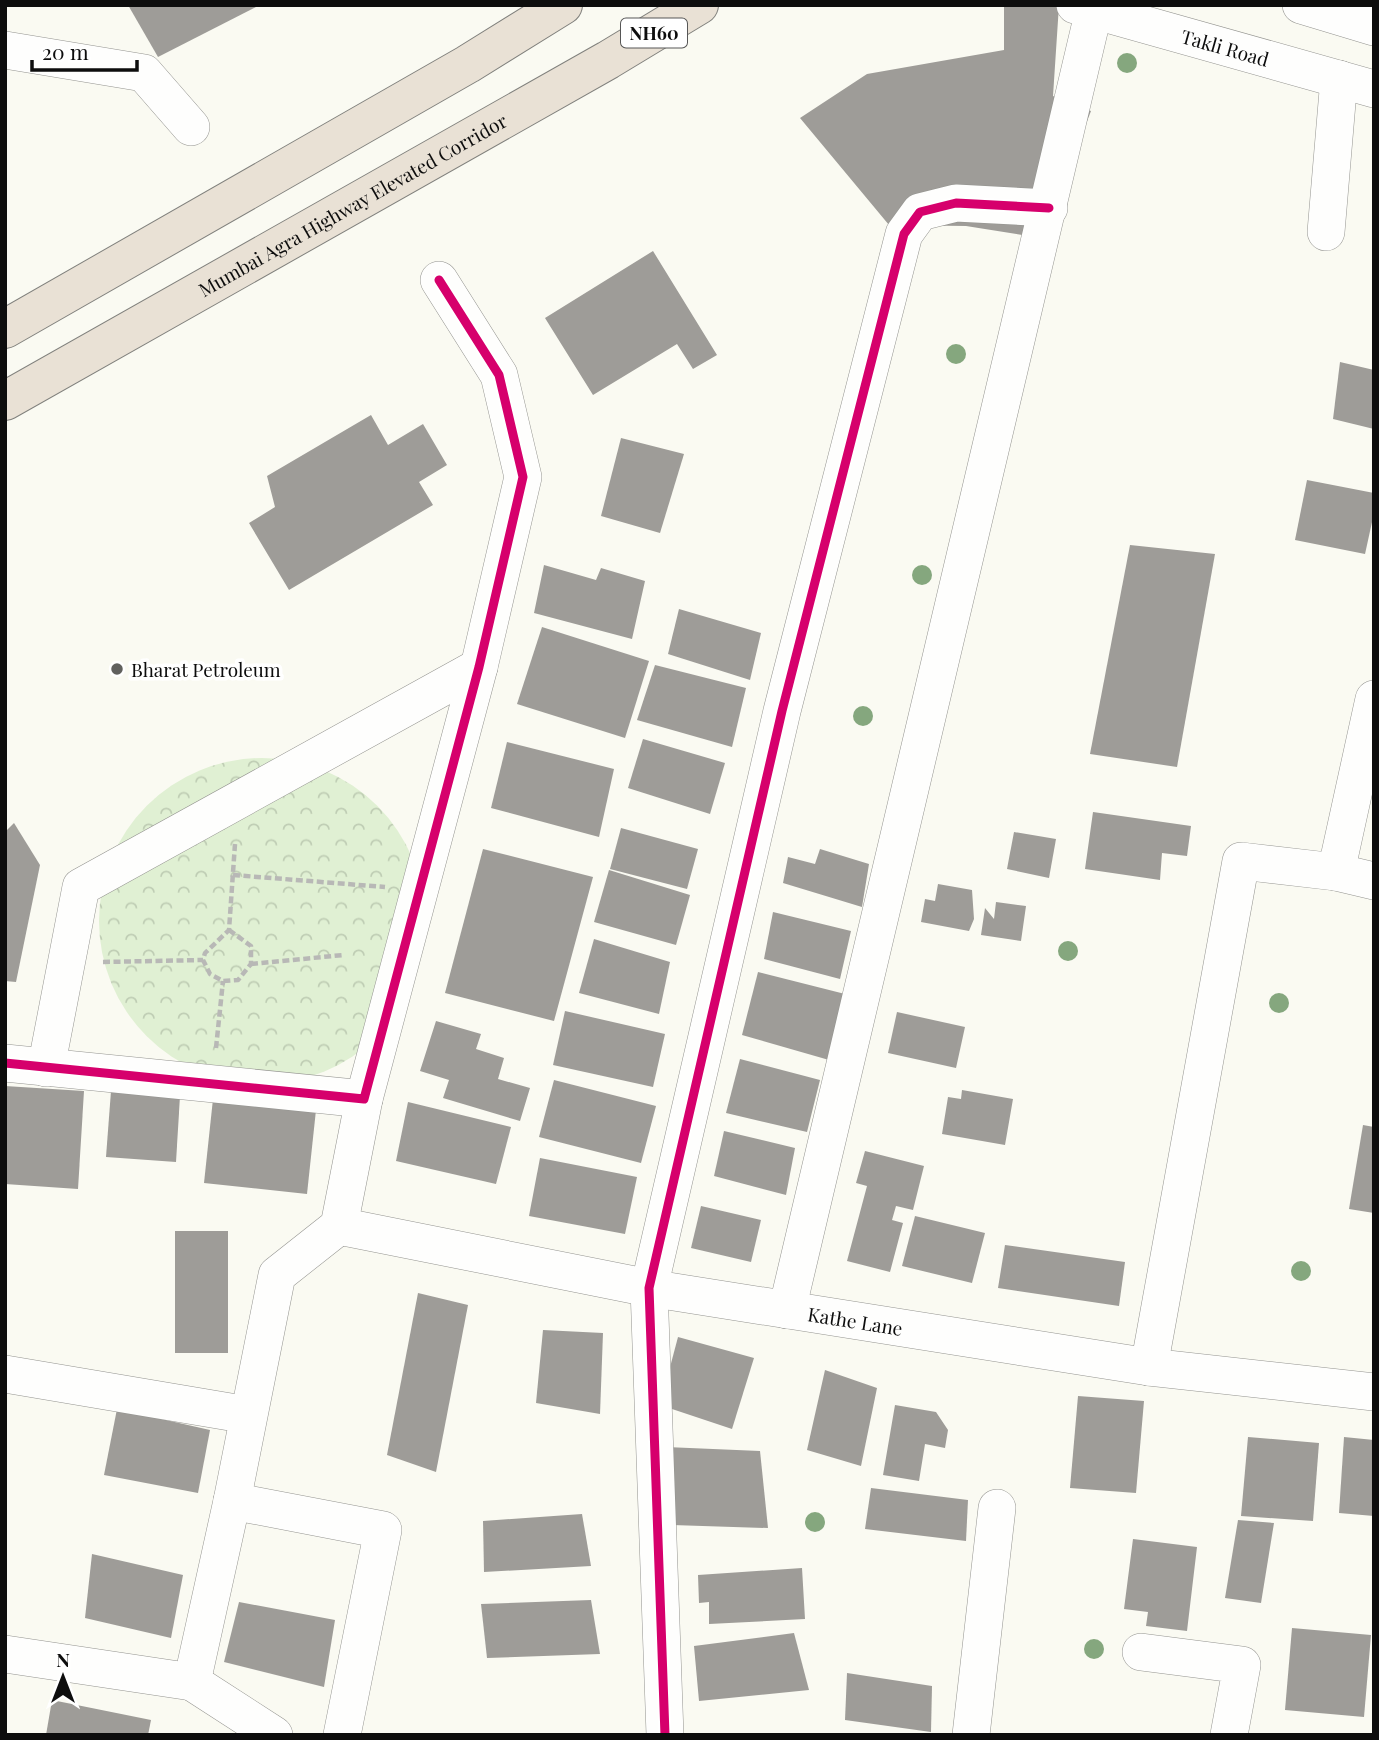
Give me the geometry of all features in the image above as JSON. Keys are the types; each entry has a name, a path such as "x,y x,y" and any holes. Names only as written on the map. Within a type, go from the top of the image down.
{"highway":[{"path":"5,329 457,71 563,5"},
{"name":"Mumbai Agra Highway Elevated Corridor","path":"5,401 608,60 699,5"}],"street":[{"path":"1301,5 1374,27"},
{"path":"787,1310 1049,208 1090,7"},
{"name":"Takli Road","path":"1090,7 1374,89"},
{"path":"5,50 144,72 191,127"},
{"path":"1325,232 1339,79"},
{"path":"665,1735 649,1288 782,711 904,234 920,212 957,203 1049,208"},
{"path":"192,1682 232,1501 276,1275 339,1226 364,1099 479,667 523,477 499,375 439,280"},
{"path":"46,1068 81,887 479,667"},
{"path":"1336,872 1374,699"},
{"path":"1149,1367 1241,862 1336,872 1374,881"},
{"path":"5,1063 364,1099"},
{"name":"Kathe Lane","path":"339,1226 649,1288 1149,1367 1374,1392"},
{"path":"5,1374 248,1415"},
{"path":"232,1501 383,1530 342,1735"},
{"path":"971,1735 997,1508"},
{"path":"1141,1652 1242,1665 1229,1735"},
{"path":"5,1654 192,1682 274,1735"}],"path":[{"path":"229,930 251,946 251,964 238,980 223,981 209,974 204,960 205,953 229,930 235,841"},
{"path":"233,875 420,890"},
{"path":"251,964 344,955"},
{"path":"102,962 204,960"},
{"path":"216,1048 223,981"}],"green space":[{"path":"262,758 294,761 324,771 352,786 377,806 397,831 412,859 422,889 425,921 422,953 412,983 397,1011 377,1036 352,1056 324,1071 294,1081 262,1084 230,1081 200,1071 172,1056 147,1036 127,1011 112,983 102,953 99,921 102,889 112,859 127,831 147,806 172,786 200,771 230,761"}],"building":[{"path":"128,5 260,5 158,57"},
{"path":"1004,5 1059,5 1053,96 1091,111 1042,238 966,226 889,225 800,118 867,74 1004,50"},
{"path":"653,251 717,355 693,369 677,344 593,395 545,318"},
{"path":"1340,362 1374,370 1374,429 1333,419"},
{"path":"371,415 388,445 423,424 447,465 419,482 433,505 289,590 249,523 275,507 267,476"},
{"path":"621,438 684,454 660,533 601,516"},
{"path":"1307,480 1374,493 1374,513 1365,554 1295,540"},
{"path":"1130,545 1215,554 1177,767 1090,754"},
{"path":"544,565 596,580 601,568 645,581 632,639 534,613"},
{"path":"679,609 761,633 750,680 668,654"},
{"path":"542,627 649,661 625,738 517,704"},
{"path":"655,665 746,688 732,747 637,720"},
{"path":"643,739 725,763 710,814 628,788"},
{"path":"507,742 614,769 599,837 491,808"},
{"path":"1093,812 1191,826 1187,856 1162,853 1160,880 1085,869"},
{"path":"14,823 40,865 16,982 5,981 5,832"},
{"path":"621,828 698,849 687,889 610,869"},
{"path":"1014,832 1056,839 1049,878 1007,869"},
{"path":"483,849 593,877 554,1021 445,993"},
{"path":"820,849 869,864 862,907 783,883 788,857 815,864"},
{"path":"609,870 690,895 676,945 594,922"},
{"path":"938,884 972,890 974,919 969,931 921,922 925,899 935,901"},
{"path":"996,902 1026,906 1021,941 981,935 985,908 994,919"},
{"path":"773,912 851,931 840,979 764,959"},
{"path":"594,939 670,962 659,1014 579,993"},
{"path":"758,972 845,994 829,1060 742,1035"},
{"path":"565,1011 665,1034 653,1087 553,1065"},
{"path":"897,1012 965,1027 956,1068 888,1053"},
{"path":"436,1021 481,1034 476,1049 504,1058 498,1079 530,1088 520,1121 443,1098 449,1080 420,1071"},
{"path":"740,1059 820,1080 807,1132 726,1113"},
{"path":"554,1080 656,1106 641,1163 539,1137"},
{"path":"5,1086 84,1091 78,1189 5,1184"},
{"path":"962,1090 1013,1099 1005,1145 942,1134 948,1097 961,1099"},
{"path":"111,1091 180,1096 176,1162 106,1157"},
{"path":"213,1099 316,1110 307,1194 204,1183"},
{"path":"408,1102 511,1127 496,1184 396,1161"},
{"path":"1363,1125 1374,1127 1374,1213 1349,1209"},
{"path":"724,1131 795,1148 786,1195 714,1176"},
{"path":"865,1151 924,1166 913,1210 896,1206 892,1220 903,1223 890,1272 847,1261 867,1186 856,1183"},
{"path":"540,1158 637,1177 625,1234 529,1216"},
{"path":"701,1206 761,1220 751,1262 691,1248"},
{"path":"915,1216 985,1233 972,1283 902,1266"},
{"path":"175,1231 228,1231 228,1353 175,1353"},
{"path":"1005,1245 1125,1262 1119,1306 998,1288"},
{"path":"418,1293 468,1305 436,1472 387,1455"},
{"path":"543,1330 603,1333 600,1414 536,1403"},
{"path":"678,1337 754,1358 732,1429 660,1405"},
{"path":"825,1370 877,1388 861,1466 807,1450"},
{"path":"1078,1396 1144,1401 1136,1493 1070,1488"},
{"path":"895,1405 936,1412 948,1430 945,1448 925,1444 919,1481 883,1475"},
{"path":"117,1409 210,1430 198,1493 104,1475"},
{"path":"1248,1437 1319,1443 1313,1521 1241,1516"},
{"path":"1344,1437 1374,1440 1374,1516 1339,1513"},
{"path":"666,1447 760,1451 768,1528 672,1525"},
{"path":"871,1488 968,1500 966,1541 865,1529"},
{"path":"582,1514 591,1566 484,1572 483,1521"},
{"path":"1238,1520 1274,1523 1261,1603 1225,1598"},
{"path":"1133,1539 1197,1547 1187,1631 1146,1626 1148,1612 1124,1609"},
{"path":"92,1554 183,1575 171,1638 85,1618"},
{"path":"802,1568 805,1619 709,1624 709,1602 699,1603 698,1575"},
{"path":"591,1600 600,1654 487,1658 481,1604"},
{"path":"239,1602 335,1620 324,1687 224,1662"},
{"path":"1292,1628 1371,1635 1364,1717 1285,1710"},
{"path":"794,1633 809,1690 699,1701 694,1646"},
{"path":"847,1673 932,1686 931,1732 845,1720"},
{"path":"52,1700 151,1720 148,1735 46,1735"}],"cycle path":[{"path":"665,1735 649,1288 782,711 904,234 920,212 956,203 1049,208"},
{"path":"5,1063 364,1099 479,667 523,477 499,375 439,280"}],"place":[{"name":"Bharat Petroleum","path":"117,669"}]}
